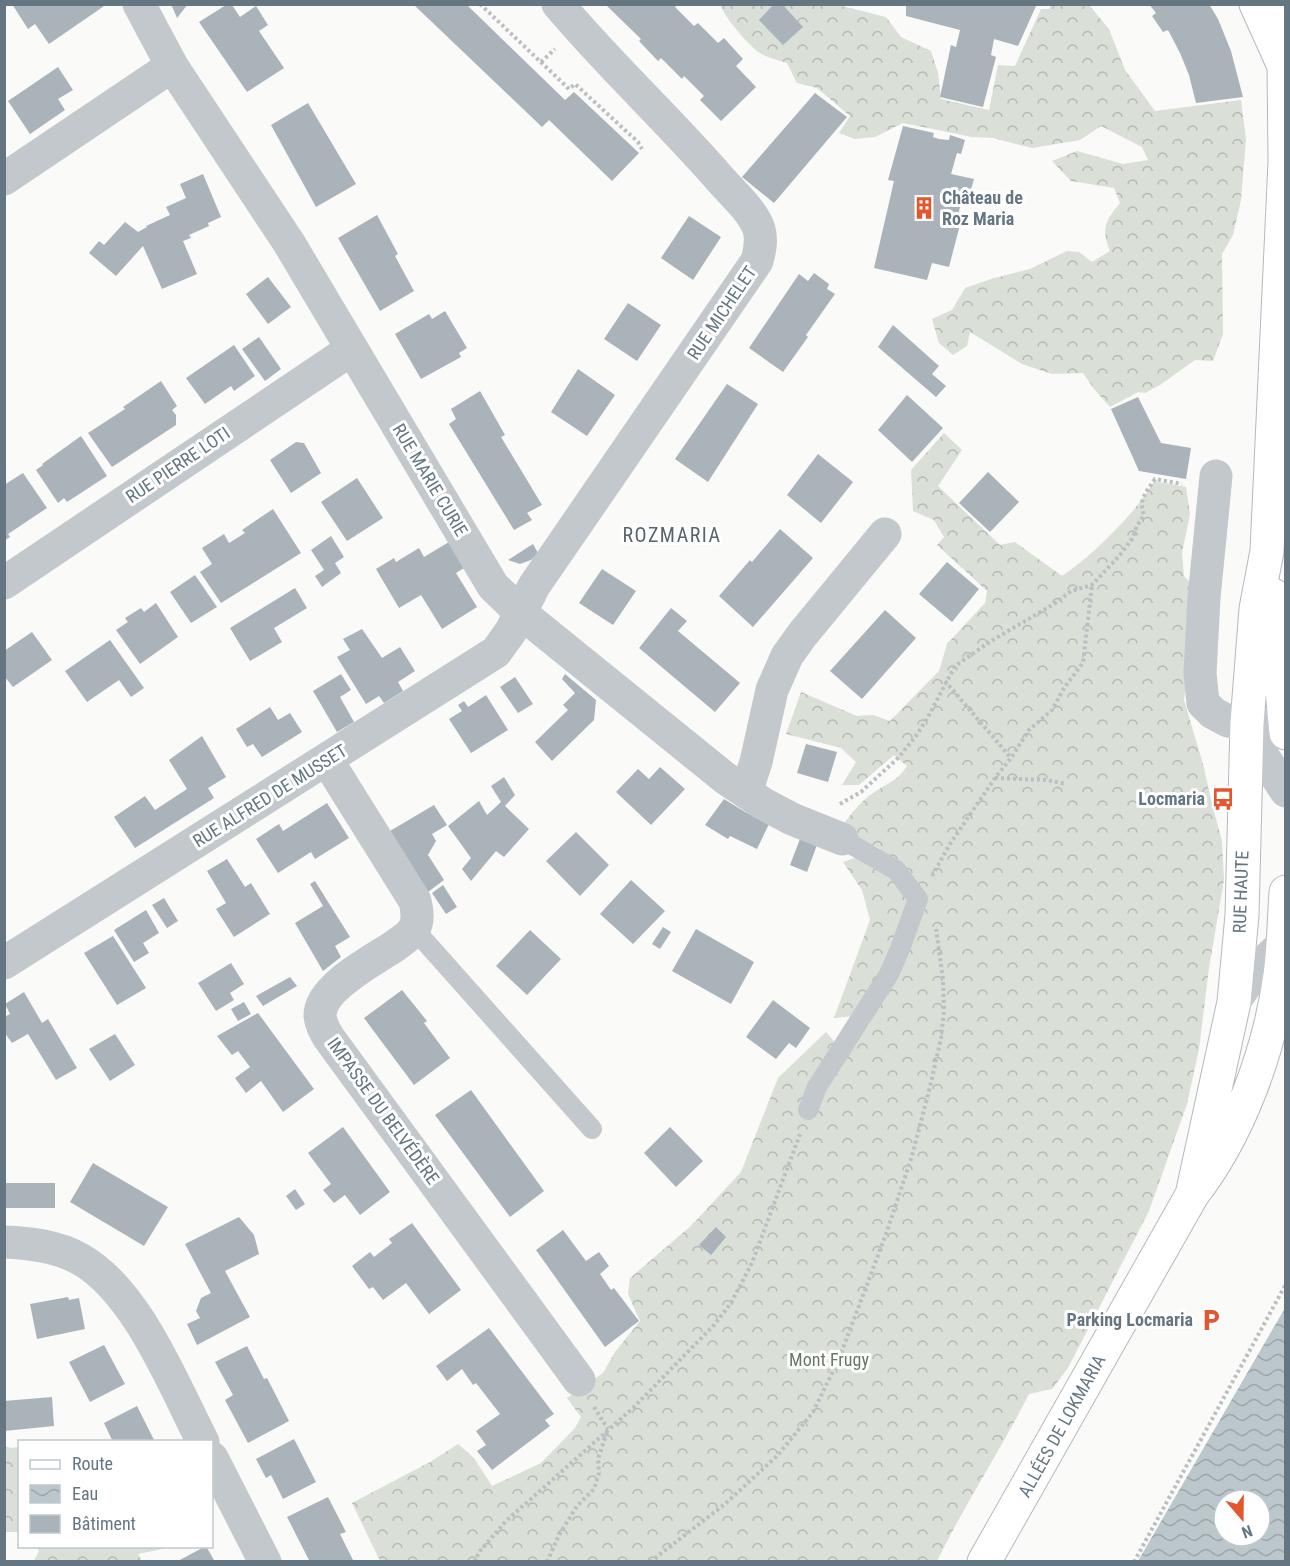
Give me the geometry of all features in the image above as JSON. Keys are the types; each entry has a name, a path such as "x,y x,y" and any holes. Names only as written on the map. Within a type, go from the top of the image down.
{"main road":[{"path":"1256,4 1285,59"},
{"path":"1283,4 1286,17"},
{"name":"RUE HAUTE","path":"1222,1061 1234,1002 1242,915 1247,723 1257,609 1267,551 1281,313 1285,59"},
{"name":"RUE HAUTE","path":"1267,551 1286,733"},
{"path":"1281,959 1286,892"},
{"name":"ALLÉES DE LOKMARIA","path":"984,1562 1192,1195 1222,1151 1245,1101 1258,1065 1273,1012 1281,959"},
{"name":"ALLÉES DE LOKMARIA","path":"1192,1195 1222,1061"}],"street":[{"name":"RUE MARIE CURIE","path":"139,4 172,66 289,243 493,586 521,612 703,761 779,812 842,839"},
{"name":"RUE MICHELET","path":"521,612 534,586 750,273 761,248 759,230 747,210 701,156 597,49 558,4"},
{"path":"4,179 172,66"},
{"name":"RUE PIERRE LOTI","path":"4,583 352,349"},
{"path":"1204,481 1204,598 1200,673 1203,702 1221,719 1234,723 1285,726"},
{"path":"746,792 756,762 772,690 787,656 885,534"},
{"name":"RUE ALFRED DE MUSSET","path":"4,963 483,662 505,642 521,612"},
{"path":"1247,723 1261,753 1286,790"},
{"path":"327,760 415,901 418,911 414,929"},
{"path":"1234,1002 1256,970 1281,959 1242,915"},
{"name":"IMPASSE DU BELVÉDÈRE","path":"414,929 400,942 350,976 326,997 320,1016 323,1028 579,1380"},
{"path":"4,1242 37,1245 60,1250 80,1258 101,1273 116,1288 135,1313 150,1339 202,1440"},
{"path":"213,1460 265,1562"}],"lane":[{"path":"808,1110 817,1088 889,974 918,899 896,870 842,839"},
{"path":"414,929 592,1130"}],"path":[{"path":"480,4 569,89 575,84 638,142 642,149"},
{"path":"808,826 824,810 851,799 861,792 898,758 928,717 945,681 955,666 1071,591 1092,585 1132,539 1144,515 1141,505 1143,498 1155,479 1204,481"},
{"path":"650,1562 725,1504 778,1455 813,1412 839,1359 886,1234 912,1156 941,1038 944,979 938,935 934,923 918,899 950,844 995,778 1029,730 1052,710 1064,688 1083,663 1092,585"},
{"path":"945,681 1011,758"},
{"path":"995,778 1047,780 1066,784"},
{"path":"474,1562 480,1551 506,1521 633,1408 676,1366 731,1303 752,1263 808,1110"},
{"path":"1134,1562 1286,1284"},
{"path":"547,1562 559,1535 577,1506 594,1489 599,1473 598,1459 608,1429"}],"green space":[{"path":"721,5 838,5 886,17 901,37 931,51 938,73 941,99 989,110 998,65 1015,66 1041,9 1049,9 1051,5 1089,5 1109,29 1125,70 1155,111 1241,100 1246,139 1241,200 1233,235 1222,254 1223,334 1213,361 1195,360 1160,385 1145,393 1138,392 1110,407 1083,373 1052,374 1022,364 970,332 967,346 953,355 939,343 932,319 952,310 965,288 1030,269 1067,251 1079,252 1092,262 1110,251 1106,226 1120,203 1114,188 1071,181 1052,161 1077,151 1123,164 1148,160 1142,147 1101,126 1080,140 1032,148 993,138 972,137 903,123 875,137 855,139 839,133 850,116 817,88 797,83 787,63 766,56 755,49 731,23"},
{"name":"Mont Frugy","path":"944,433 962,450 938,486 1000,545 1015,542 1062,576 1112,533 1136,507 1154,481 1186,487 1190,514 1182,553 1184,576 1194,586 1194,627 1184,700 1222,841 1224,880 1209,968 1199,1049 1187,1104 1149,1211 1068,1368 1052,1389 1029,1394 937,1561 380,1561 352,1503 430,1462 458,1444 474,1458 492,1486 541,1463 575,1428 581,1417 567,1398 603,1373 615,1352 640,1321 628,1294 630,1278 691,1226 741,1172 778,1078 826,1032 847,1056 870,1023 855,1016 834,1018 870,920 862,890 843,862 881,849 840,829 864,801 896,779 907,766 894,755 859,785 842,785 856,762 841,748 786,734 801,692 857,716 873,715 890,721 939,671 947,644 985,603 987,591 937,545 944,537 934,520 913,511 911,470"},
{"path":"5,1446 18,1447 18,1532 5,1532"},
{"path":"38,1548 167,1548 138,1554 142,1561 34,1561 39,1551"}],"water":[{"path":"1285,1308 1285,1561 1138,1561"}],"building":[{"path":"12,4 107,4 49,44 35,24 28,29"},
{"path":"171,4 188,4 177,18"},
{"path":"413,4 466,4 565,100 574,92 639,153 612,181 549,120 542,127"},
{"path":"605,4 678,4 675,7 694,26 698,23 718,43 724,38 743,59 736,66 756,87 721,121 700,100 704,96 684,76 682,79 661,58 658,61 639,41 641,39"},
{"path":"774,4 782,4 803,27 783,45 759,20"},
{"path":"906,4 1031,4 1036,6 1018,46 994,39 991,55 996,57 983,107 940,97 951,45 956,47 960,30 906,16"},
{"path":"1149,4 1209,4 1231,51 1243,97 1196,103 1189,75 1180,53 1168,30 1163,32 1152,16 1156,13"},
{"path":"226,5 232,5 240,17 256,6 268,25 259,31 284,68 247,92 199,22"},
{"path":"58,67 73,90 58,99 65,110 30,134 8,101"},
{"path":"815,93 847,117 774,203 742,177"},
{"path":"308,103 356,184 316,207 271,125"},
{"name":"Château de Roz Maria","path":"903,126 934,133 933,137 939,139 949,140 950,135 965,140 961,154 957,153 951,174 974,179 969,197 963,196 957,219 961,221 949,267 932,263 927,280 874,268 894,181 888,180"},
{"path":"203,174 221,217 208,223 209,226 189,235 191,238 183,241 197,274 162,289 143,246 116,276 89,253 99,241 104,245 125,222 138,232 170,215 166,207 186,198 180,184"},
{"path":"377,215 398,254 395,256 414,291 380,311 338,238"},
{"path":"689,216 721,237 693,280 661,258"},
{"path":"814,273 829,284 827,289 835,294 783,372 749,348 799,274 808,281"},
{"path":"268,277 291,307 268,324 246,294"},
{"path":"628,303 661,325 637,361 604,339"},
{"path":"445,311 467,348 459,353 461,357 421,379 395,334 429,314 432,319"},
{"path":"893,325 939,366 932,374 946,386 936,397 878,347"},
{"path":"259,337 281,369 265,381 242,349"},
{"path":"234,345 255,376 234,391 231,386 205,404 186,378"},
{"path":"578,369 615,395 587,436 551,412"},
{"path":"161,381 177,406 172,410 176,415 176,425 112,467 88,433 125,409 123,407"},
{"path":"727,384 758,404 708,482 675,459"},
{"path":"480,391 505,435 501,437 542,505 527,513 532,520 514,530 449,424 456,419 451,409"},
{"path":"907,395 943,428 912,462 878,430"},
{"path":"1138,397 1161,443 1191,448 1186,479 1139,471 1111,409"},
{"path":"81,436 107,476 67,502 64,498 58,503 36,470"},
{"path":"296,442 304,443 321,473 291,493 270,460"},
{"path":"818,454 853,482 821,523 787,495"},
{"path":"988,472 1019,502 990,532 959,503"},
{"path":"23,473 47,508 8,534 10,537 4,541 4,485"},
{"path":"357,478 383,518 347,541 321,502"},
{"path":"273,509 301,553 221,603 200,572 212,564 202,548 224,534 229,543 245,533 242,530"},
{"path":"780,529 813,558 753,627 719,596"},
{"path":"331,536 344,557 335,563 341,573 322,587 315,576 324,570 311,550"},
{"path":"449,542 464,568 456,573 477,607 442,629 421,595 399,608 376,569 394,558 396,562 419,548 424,557"},
{"path":"533,544 538,553 531,560 520,564 508,560"},
{"path":"947,562 979,589 952,622 919,594"},
{"path":"602,569 636,591 613,625 579,603"},
{"path":"195,575 217,607 191,623 170,592"},
{"path":"295,588 307,608 274,628 282,642 250,661 230,628"},
{"path":"156,603 178,637 140,664 116,630 128,622 125,618 141,608 144,612"},
{"path":"671,608 687,621 678,631 740,683 715,712 639,648"},
{"path":"885,610 916,638 862,699 830,671"},
{"path":"362,629 382,658 400,647 415,671 398,682 403,691 384,703 379,696 366,704 337,657 350,650 343,639"},
{"path":"32,632 52,660 13,687 4,676 4,651"},
{"path":"110,640 144,688 131,697 119,680 87,702 65,671"},
{"path":"341,674 351,690 340,697 354,722 337,732 313,691"},
{"path":"565,674 596,700 594,720 552,761 535,742 568,710 563,705 575,693 562,679"},
{"path":"515,677 533,704 518,713 500,687"},
{"path":"486,695 508,730 471,753 449,719 462,711 458,705 464,701 468,707"},
{"path":"270,707 278,720 290,713 302,732 262,757 253,744 247,747 236,729"},
{"path":"202,736 226,777 208,788 214,798 135,848 114,817 145,796 155,810 187,789 169,760"},
{"path":"806,744 837,752 828,782 797,773"},
{"path":"660,767 685,789 651,825 616,792 638,769 649,779"},
{"path":"504,777 515,795 505,806 529,829 504,857 496,851 471,881 462,869 471,858 448,826 479,801 487,815 501,802 491,786"},
{"path":"724,799 769,824 757,849 730,836 728,839 705,825"},
{"path":"327,803 349,838 315,859 311,852 278,873 256,839 279,824 283,831"},
{"path":"434,805 447,825 432,834 436,841 428,855 444,880 428,892 390,831"},
{"path":"576,832 609,865 580,896 546,861"},
{"path":"800,839 817,845 807,872 790,865"},
{"path":"227,859 245,887 251,883 270,914 234,937 216,909 226,903 207,871"},
{"path":"631,880 665,911 633,944 600,914"},
{"path":"315,881 350,937 335,946 341,957 323,971 295,923 323,906 310,884"},
{"path":"443,885 457,907 446,914 432,893"},
{"path":"164,898 178,921 167,928 152,905"},
{"path":"146,910 159,933 143,943 149,953 134,962 114,930"},
{"path":"663,927 671,932 660,949 652,944"},
{"path":"696,929 754,962 731,1004 672,971"},
{"path":"530,930 561,959 527,995 496,966"},
{"path":"113,936 146,988 117,1005 84,953"},
{"path":"231,963 244,984 230,993 234,1000 216,1011 198,983"},
{"path":"290,977 297,986 263,1006 256,996"},
{"path":"402,990 427,1021 424,1023 450,1058 414,1085 364,1018"},
{"path":"24,992 42,1023 48,1019 77,1068 56,1080 28,1034 12,1043 4,1032 4,1017 10,1014 5,1004"},
{"path":"773,1000 810,1028 796,1048 789,1043 776,1059 746,1037"},
{"path":"244,1002 251,1014 238,1021 231,1009"},
{"path":"258,1013 314,1089 283,1112 261,1081 246,1093 235,1078 250,1067 238,1051 232,1055 217,1036"},
{"path":"115,1034 135,1065 110,1081 89,1049"},
{"path":"471,1090 544,1191 510,1217 435,1115"},
{"path":"343,1127 390,1192 360,1215 345,1195 334,1203 323,1190 331,1184 308,1153"},
{"path":"670,1127 703,1161 676,1187 644,1153"},
{"path":"93,1163 168,1207 144,1246 70,1202"},
{"path":"4,1183 55,1183 55,1208 4,1208"},
{"path":"295,1189 305,1204 296,1210 286,1196"},
{"path":"239,1217 254,1235 259,1254 225,1271 250,1317 197,1345 187,1324 200,1318 196,1311 201,1298 211,1293 185,1244"},
{"path":"412,1223 461,1290 429,1314 406,1283 383,1300 373,1287 369,1289 352,1266 370,1252 374,1257 392,1243 389,1239"},
{"path":"716,1227 726,1237 711,1255 699,1245"},
{"path":"563,1230 586,1261 599,1252 609,1266 600,1274 611,1290 614,1288 639,1321 605,1347 536,1250"},
{"path":"68,1297 69,1300 79,1298 85,1329 37,1339 30,1304"},
{"path":"489,1328 554,1414 545,1420 550,1426 492,1470 477,1451 486,1445 476,1431 500,1414 476,1383 473,1385 462,1369 447,1381 436,1366"},
{"path":"104,1345 125,1384 90,1402 69,1362"},
{"path":"247,1346 264,1379 267,1378 289,1421 248,1443 225,1400 233,1395 215,1362"},
{"path":"52,1397 54,1426 4,1431 4,1401"},
{"path":"137,1406 154,1440 112,1440 104,1423"},
{"path":"294,1439 316,1482 283,1499 271,1475 266,1478 256,1459"},
{"path":"328,1497 346,1532 340,1534 354,1562 310,1562 287,1517"},
{"path":"202,1548 207,1548 215,1562 176,1562"}],"place":[{"name":"Château de Roz Maria","path":"924,208"},
{"name":"Locmaria","path":"1223,799"},
{"name":"Parking Locmaria","path":"1211,1320"}],"district":[{"name":"ROZMARIA","path":"672,535"}]}
